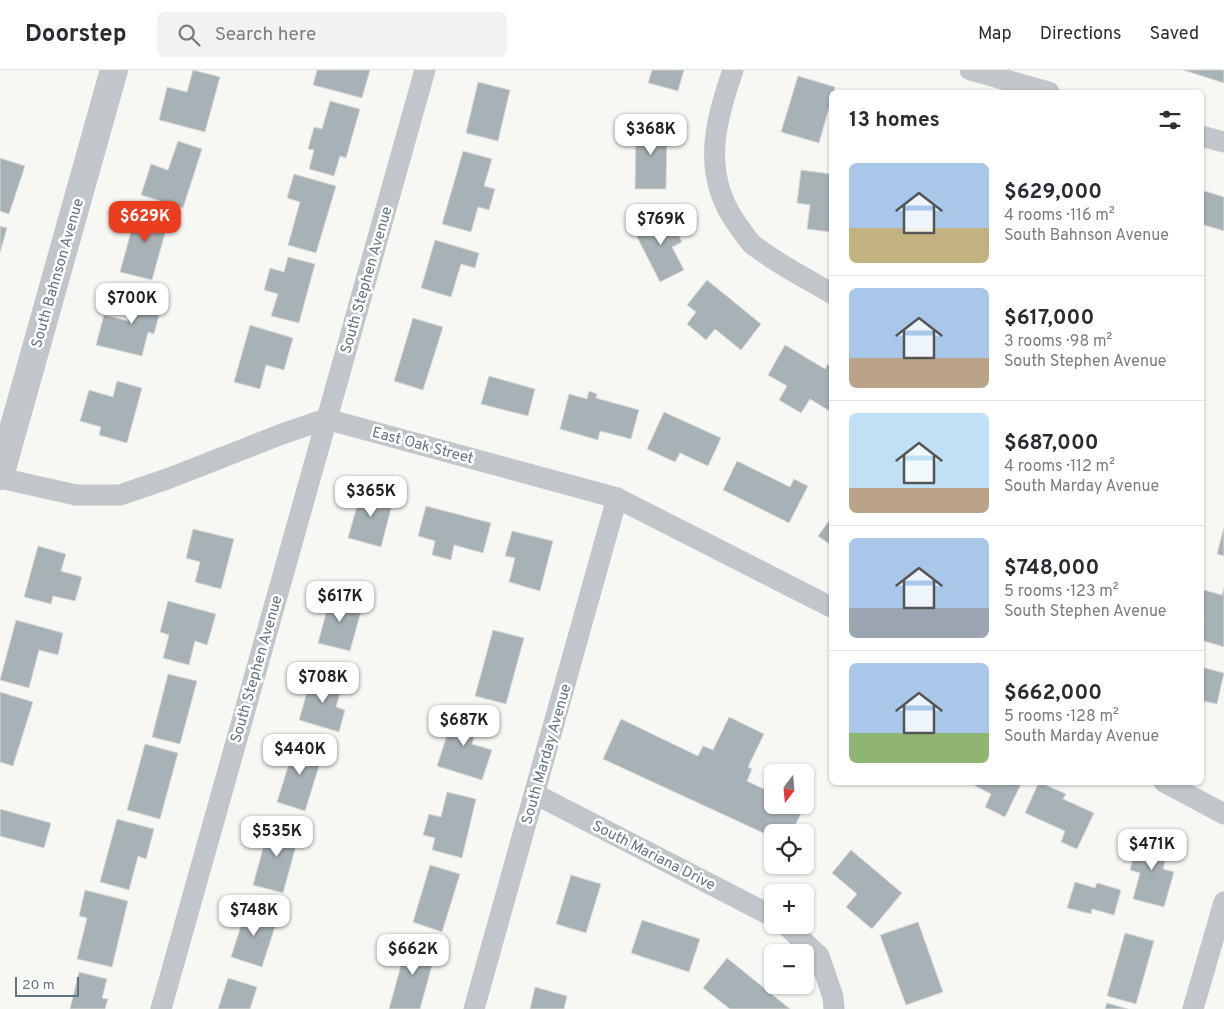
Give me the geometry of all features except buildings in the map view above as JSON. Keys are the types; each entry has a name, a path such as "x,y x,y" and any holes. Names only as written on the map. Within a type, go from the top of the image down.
{"street":[{"name":"South Bahnson Avenue","path":"0,477 114,70"},
{"name":"South Stephen Avenue","path":"161,1009 425,70"},
{"path":"733,70 719,112 714,140 714,175 727,211 754,246 829,292"},
{"path":"970,70 1042,90"},
{"path":"1204,137 1224,142"},
{"path":"0,477 76,495 120,495 167,480 282,434 326,419"},
{"name":"East Oak Street","path":"326,419 617,498 829,606"},
{"name":"South Marday Avenue","path":"474,1009 617,498"},
{"path":"1170,785 1224,814"},
{"name":"South Mariana Drive","path":"535,794 764,912"},
{"path":"1193,1009 1224,902"},
{"path":"796,934 819,956 833,997 834,1009"}]}
